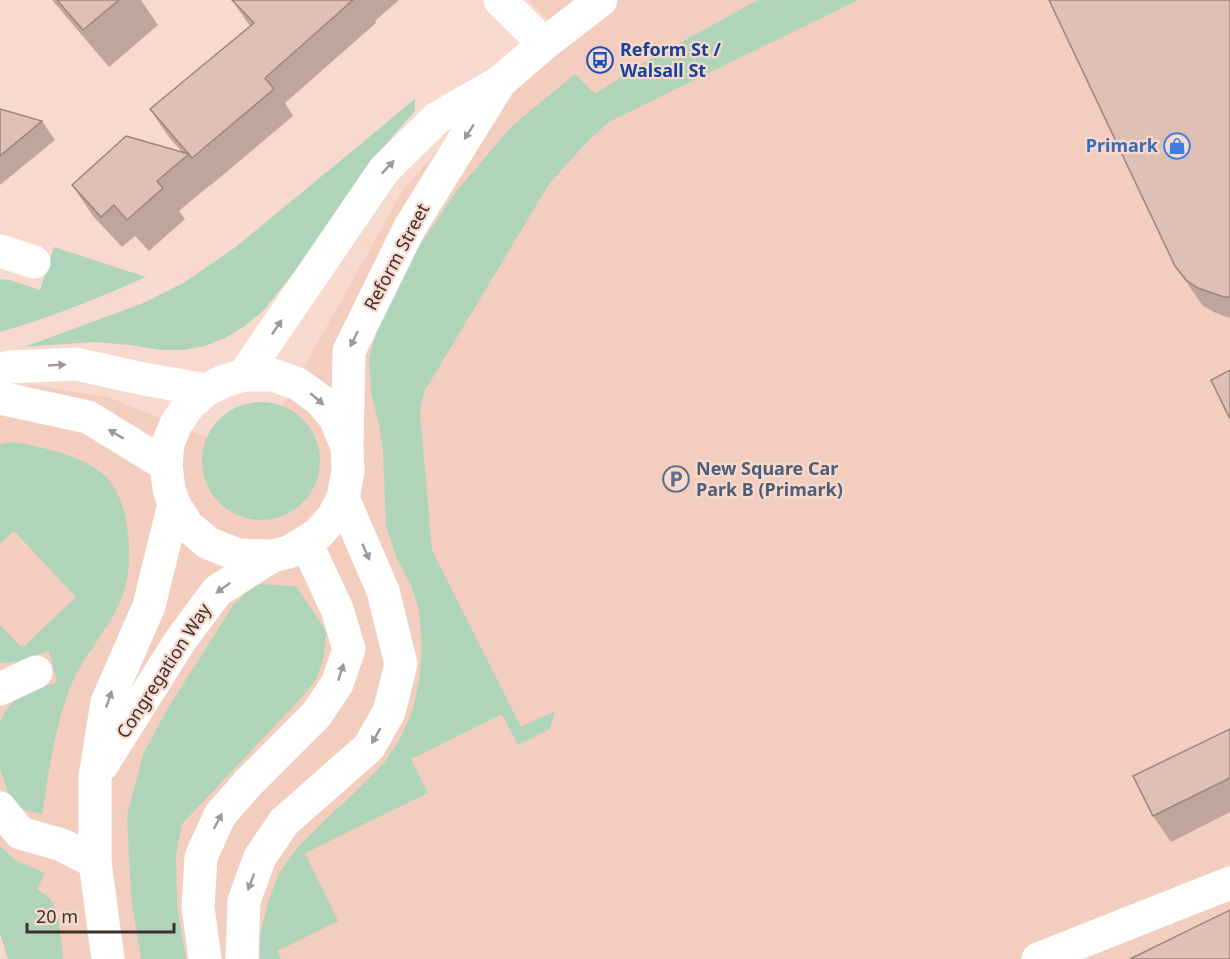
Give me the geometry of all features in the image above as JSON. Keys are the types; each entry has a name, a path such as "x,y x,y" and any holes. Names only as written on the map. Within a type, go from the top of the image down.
{"street":[{"path":"500,0 544,44"},
{"name":"Reform Street","path":"244,375 384,170 437,118 500,82 601,0"},
{"name":"Reform Street","path":"346,447 335,418 320,400 298,384 273,375 244,375 206,390 189,405 176,424 168,443 166,465 169,489 174,504 187,525 208,543 238,555 272,556 290,552 318,534 333,517 342,498 348,471 346,447 348,351 410,227 500,82"},
{"path":"0,251 34,262"},
{"path":"0,372 9,367 76,364 206,390"},
{"path":"0,398 88,417 166,465"},
{"path":"242,959 244,901 260,857 284,822 369,747 389,712 401,664 383,591 342,498"},
{"name":"Congregation Way","path":"108,959 95,862 95,777 107,702 150,606 174,504"},
{"path":"205,959 198,907 201,857 220,815 248,783 316,715 337,684 349,649 337,609 306,543"},
{"name":"Congregation Way","path":"95,777 180,641 217,591 272,556"},
{"path":"0,689 36,672"},
{"path":"0,808 20,833 62,845 95,862"},
{"path":"1038,959 1230,883"}],"shaded area":[{"path":"528,0 1230,0 1230,959 8,959 0,933 0,388 33,385 108,397 260,459 283,405 403,190 500,82 559,32"}],"green space":[{"path":"758,0 858,0 609,122 588,141 549,184 424,392 420,412 432,550 521,727 555,711 550,729 518,745 502,714 411,759 428,793 305,853 338,921 277,951 281,959 260,959 260,935 278,875 297,848 384,763 401,737 413,709 420,675 422,647 419,610 411,585 397,559 386,526 383,451 371,393 369,358 384,306 410,260 455,193 512,126 575,74 595,94 640,65"},
{"path":"415,99 415,111 373,159 298,267 264,310 245,326 205,346 184,350 161,350 94,342 24,347 141,304 185,282 237,246"},
{"path":"54,247 146,277 74,307 0,332 0,279 40,290"},
{"path":"261,402 284,406 303,419 316,438 320,461 316,484 303,503 284,516 261,520 238,516 219,503 206,484 202,461 206,438 219,419 238,406"},
{"path":"11,442 63,453 99,471 113,485 120,498 129,542 127,577 120,602 76,674 65,700 53,748 42,814 19,807 10,798 0,769 0,722 15,699 29,690 57,683 49,651 16,662 0,663 0,625 22,648 76,597 14,531 0,544 0,444"},
{"path":"256,584 296,586 326,631 324,655 317,678 303,696 182,824 176,855 177,906 186,959 141,959 131,898 127,816 143,754 168,708 234,604"},
{"path":"0,846 15,860 45,873 37,889 48,897 56,911 63,959 8,959 0,933"}],"building":[{"path":"57,0 119,0 83,30"},
{"path":"232,0 353,0 265,78 274,89 192,158 150,109 254,23"},
{"name":"Primark","path":"1049,0 1230,0 1230,297 1198,288 1186,280 1175,266"},
{"path":"0,109 42,121 0,156"},
{"path":"126,136 189,154 157,181 163,188 127,220 114,205 101,217 72,185"},
{"path":"1230,370 1230,419 1211,380"},
{"path":"1230,729 1230,778 1153,816 1133,776"},
{"path":"1230,910 1230,959 1130,959"}],"place":[{"name":"Reform St / Walsall St","path":"600,60"},
{"name":"Primark","path":"1177,146"},
{"name":"New Square Car Park B (Primark)","path":"676,479"}]}
